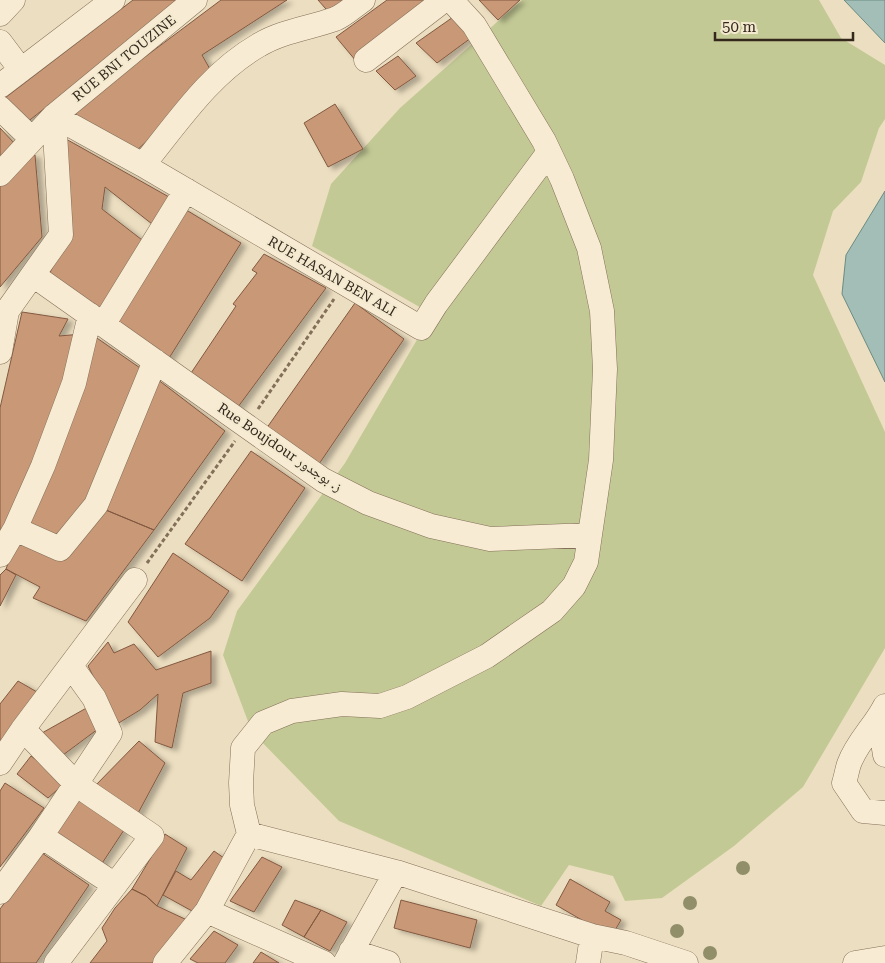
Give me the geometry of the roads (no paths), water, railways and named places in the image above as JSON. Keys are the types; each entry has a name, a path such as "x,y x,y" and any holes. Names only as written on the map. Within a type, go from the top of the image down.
{"street":[{"path":"0,14 13,0"},
{"path":"0,86 113,0"},
{"name":"RUE BNI TOUZINE","path":"0,174 54,116 195,0"},
{"path":"143,165 202,91 234,62 260,44 301,28 336,18 363,0"},
{"path":"366,60 444,0"},
{"path":"165,963 207,911 249,834 242,806 242,748 263,723 292,711 342,704 380,706 407,697 488,656 552,611 574,586 586,562 601,460 605,369 602,311 589,248 562,179 544,141 474,25 451,0"},
{"path":"0,42 21,70"},
{"path":"0,108 32,139"},
{"path":"0,352 7,311 62,235 54,116"},
{"name":"RUE HASAN BEN ALI","path":"54,116 143,165 421,328 436,304 549,152"},
{"path":"0,555 15,529 42,466 96,320 186,190"},
{"name":"Rue Boujdour ز. بوجدور","path":"33,275 322,480 368,503 431,526 490,539 589,535"},
{"path":"15,529 60,549 96,505 155,361"},
{"path":"0,762 135,580"},
{"path":"0,892 77,785 110,733 94,698 71,666"},
{"path":"882,712 885,755"},
{"path":"882,712 858,747 850,763 844,783 863,810 885,813"},
{"path":"23,729 77,785 152,836 56,963"},
{"path":"249,834 396,872 592,936 626,942 686,963"},
{"path":"41,836 115,885"},
{"path":"388,963 348,957 396,872"},
{"path":"207,911 324,963"},
{"path":"588,963 592,936"},
{"path":"855,963 885,958"}],"water":[{"path":"844,0 885,0 885,43"},
{"path":"885,191 885,382 842,294 846,255"}]}
